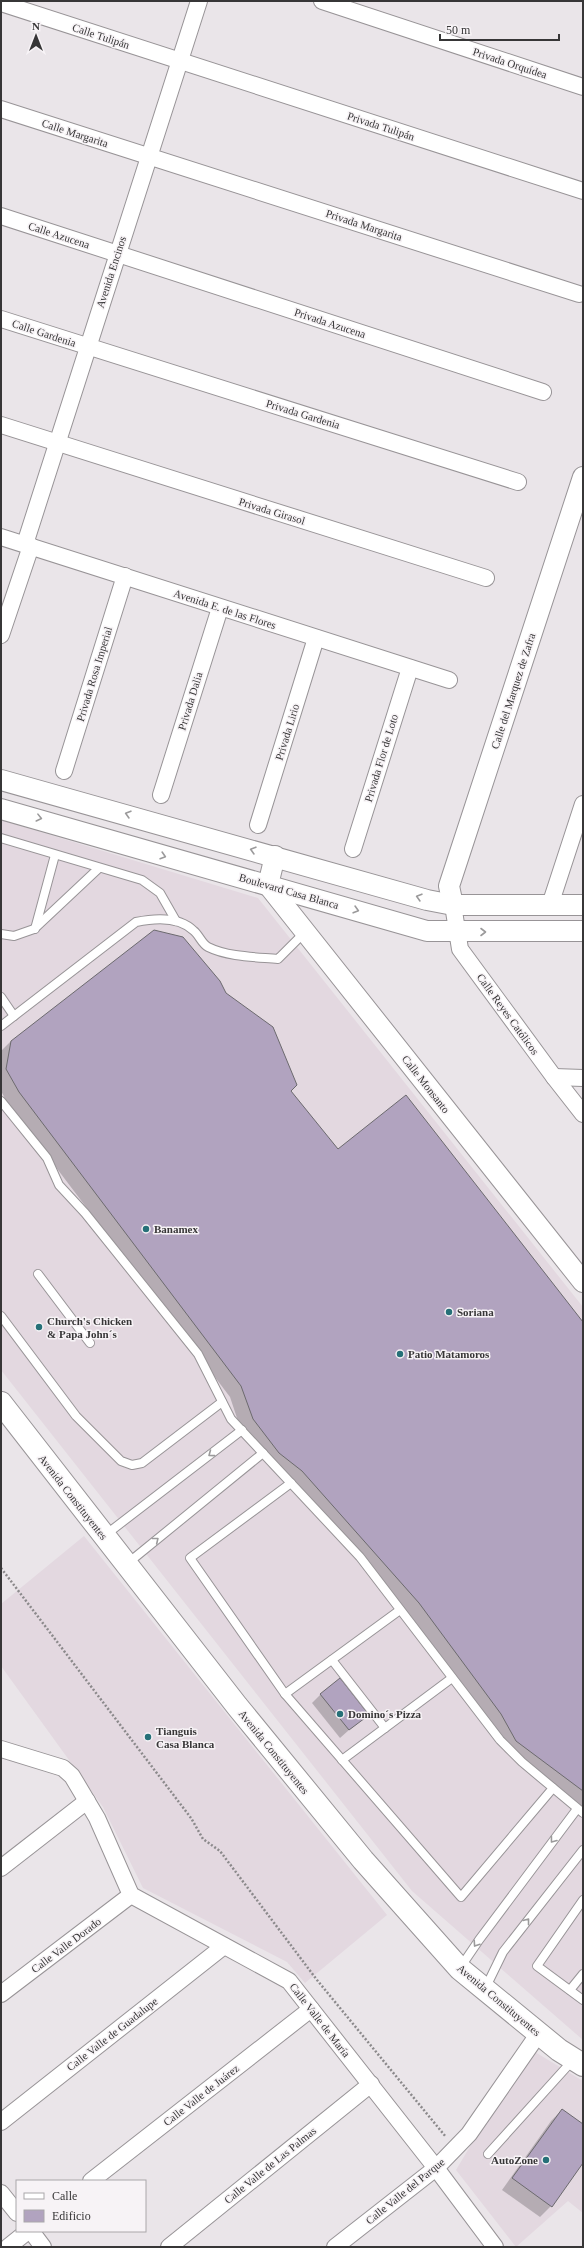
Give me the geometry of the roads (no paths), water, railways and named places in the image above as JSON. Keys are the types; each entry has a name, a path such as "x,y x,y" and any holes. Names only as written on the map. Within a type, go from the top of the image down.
{"main road":[{"name":"Avenida Constituyentes","path":"1,1403 237,1706 363,1860 460,1968 484,1990 578,2062"}],"street":[{"name":"Avenida Encinos","path":"1,635 87,347 199,1"},
{"name":"Privada Orquídea","path":"322,1 583,87"},
{"name":"Calle Tulipán","path":"1,3 179,61"},
{"name":"Privada Tulipán","path":"179,61 583,191"},
{"name":"Calle Margarita","path":"1,109 148,157"},
{"name":"Privada Margarita","path":"148,157 579,294"},
{"name":"Calle Azucena","path":"1,216 118,253"},
{"name":"Privada Azucena","path":"118,253 543,392"},
{"name":"Calle Gardenia","path":"1,319 87,347"},
{"name":"Privada Gardenia","path":"87,347 518,482"},
{"name":"Privada Girasol","path":"1,425 57,444 486,578"},
{"name":"Calle del Marquez de Zafra","path":"452,905 449,886 583,477"},
{"name":"Avenida E. de las Flores","path":"1,537 449,680"},
{"name":"Privada Rosa Imperial","path":"64,771 125,576"},
{"name":"Privada Dalia","path":"161,795 220,608"},
{"name":"Privada Lirio","path":"258,825 316,638"},
{"name":"Privada Flor de Loto","path":"353,849 410,668"},
{"path":"1,780 427,900 452,905 583,906"},
{"path":"550,906 583,804"},
{"name":"Boulevard Casa Blanca","path":"1,809 47,820 427,930 457,932 583,931"},
{"path":"268,885 275,856"},
{"name":"Calle Monsanto","path":"268,885 583,1282"},
{"name":"Calle Reyes Católicos","path":"452,905 460,949 554,1078 583,1114"},
{"path":"554,1078 583,1078"},
{"path":"1,1749 63,1768 72,1776 97,1818 131,1896"},
{"path":"1,1868 87,1801"},
{"name":"Calle Valle de María","path":"131,1896 286,1978 371,2084 495,2247"},
{"name":"Calle Valle Dorado","path":"1,1994 131,1896"},
{"name":"Calle Valle de Guadalupe","path":"1,2122 224,1946"},
{"name":"Calle Valle de Juárez","path":"92,2180 311,2009"},
{"name":"Calle Valle del Parque","path":"335,2247 436,2168 469,2134 539,2033"},
{"name":"Calle Valle de Las Palmas","path":"168,2247 371,2084"},
{"path":"1,2193 16,2212"},
{"path":"8,2247 29,2232"},
{"path":"31,2232 43,2247"}],"lane":[{"path":"1,838 142,880 160,893 176,921"},
{"path":"34,930 55,855"},
{"path":"1,934 14,936 34,930 99,868"},
{"path":"1,1026 136,922 156,918 176,921 194,930 207,946 251,957 278,958 305,932"},
{"path":"1,997 14,1016"},
{"path":"1,1101 47,1158 59,1185 85,1213 198,1354 231,1418 360,1557 500,1740 580,1811 479,1940 460,1968"},
{"path":"38,1274 90,1343"},
{"path":"1,1316 76,1416 121,1461 132,1465 142,1463 222,1402"},
{"path":"104,1536 242,1430"},
{"path":"126,1565 262,1453"},
{"path":"291,1483 190,1558 284,1694 461,1897 553,1788"},
{"path":"284,1694 400,1610"},
{"path":"332,1660 385,1728"},
{"path":"342,1760 452,1678"},
{"path":"484,1990 503,1952 583,1850"},
{"path":"583,1900 537,1966 583,2000"},
{"path":"570,1990 583,1974"},
{"path":"488,2154 578,2062"}],"place":[{"name":"Banamex","path":"146,1229"},
{"name":"Soriana","path":"449,1312"},
{"name":"Church's Chicken & Papa John´s","path":"39,1327"},
{"name":"Patio Matamoros","path":"400,1354"},
{"name":"Domino´s Pizza","path":"340,1714"},
{"name":"Tianguis Casa Blanca","path":"148,1737"},
{"name":"AutoZone","path":"546,2160"}]}
